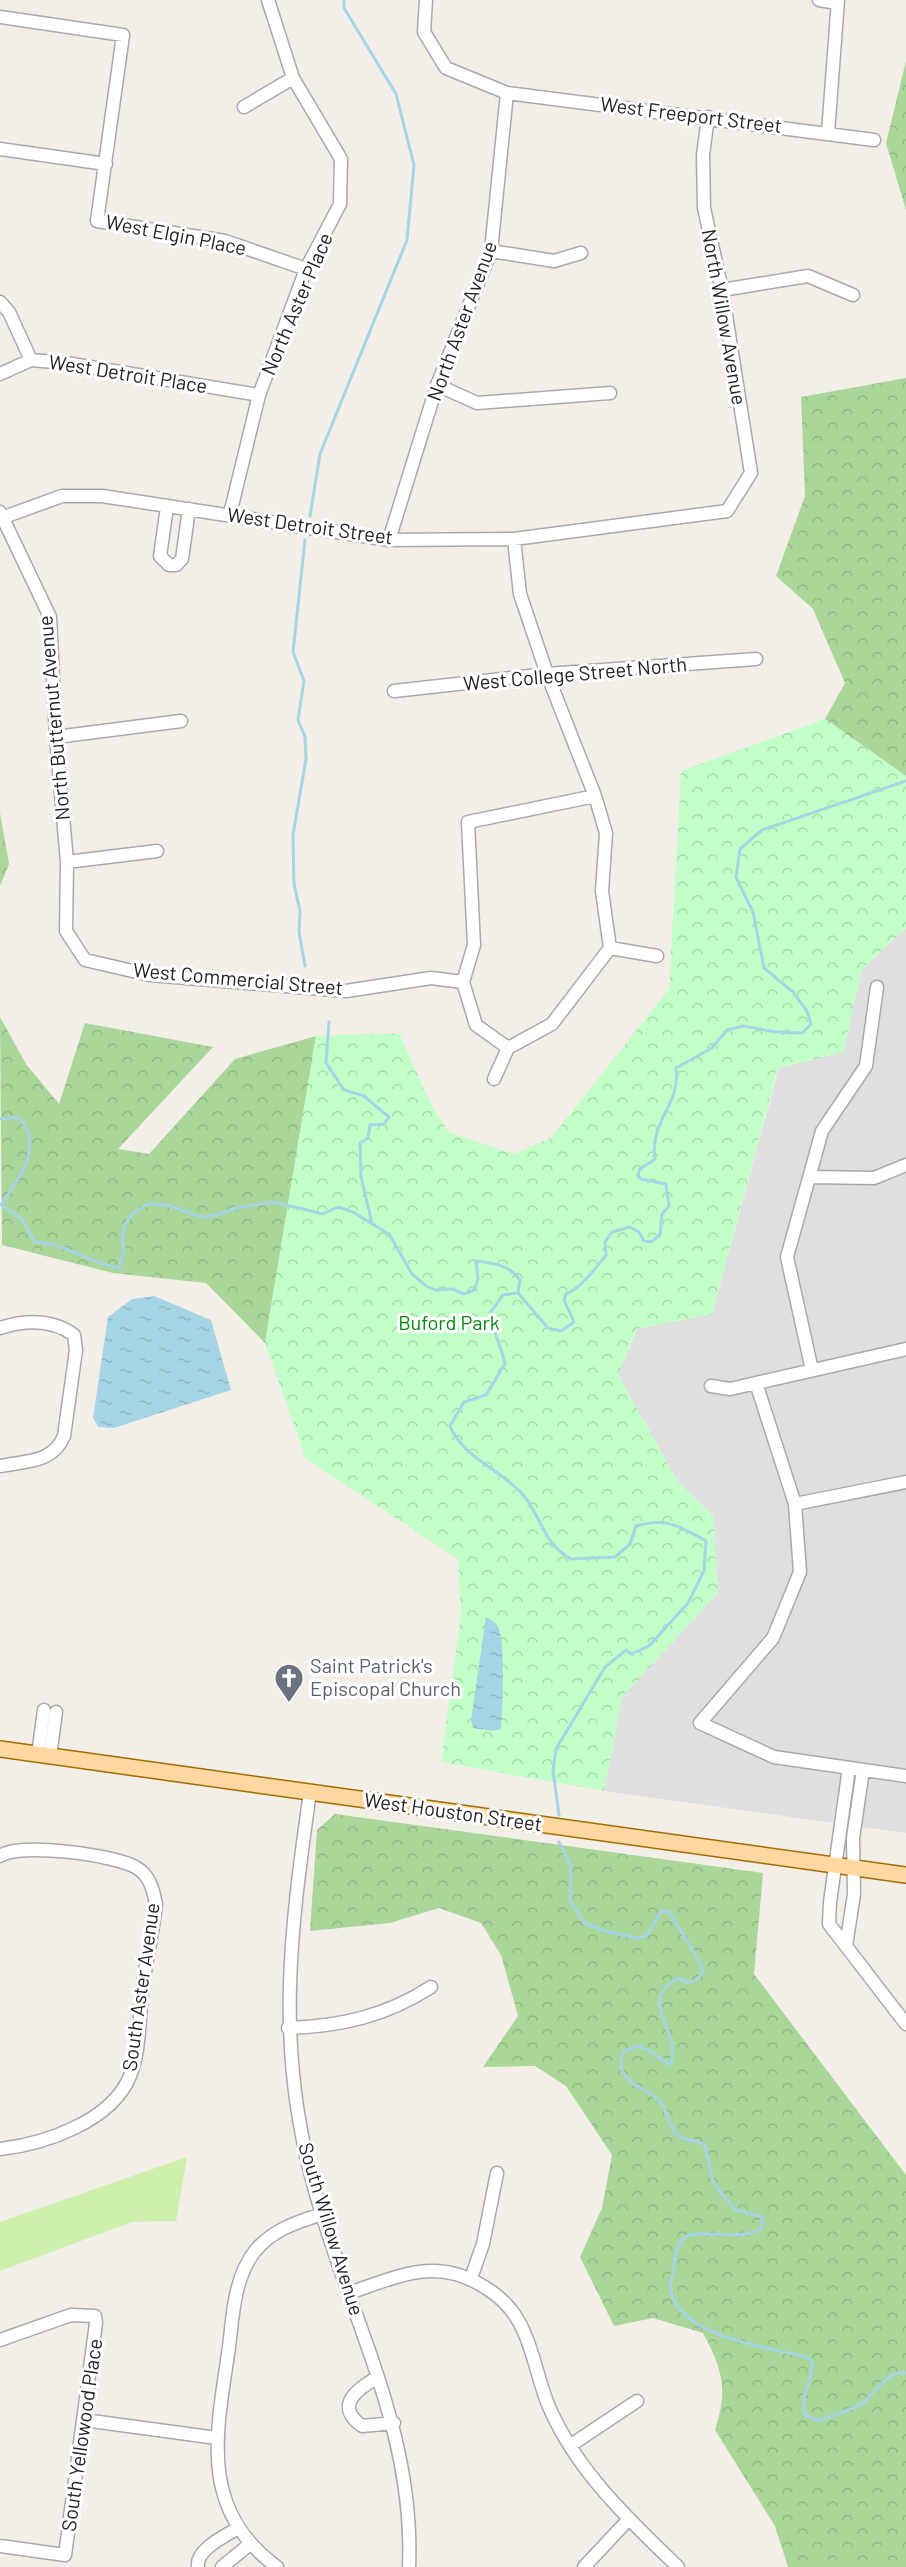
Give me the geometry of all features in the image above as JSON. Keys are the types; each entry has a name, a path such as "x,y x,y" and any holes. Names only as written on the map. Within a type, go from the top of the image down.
{"main road":[{"name":"West Houston Street","path":"0,1749 906,1875"}],"street":[{"name":"North Aster Place","path":"230,514 259,394 306,269 340,204 340,159 294,78 268,0"},
{"path":"426,0 424,32 446,68 507,93"},
{"path":"819,0 838,1 828,133"},
{"path":"0,17 123,35 106,164 0,149"},
{"path":"244,107 294,78"},
{"name":"West Freeport Street","path":"507,93 874,140"},
{"name":"North Aster Avenue","path":"389,540 437,385 491,250 507,93"},
{"name":"North Willow Avenue","path":"708,117 703,155 704,208 722,290 751,474 727,511"},
{"name":"West Elgin Place","path":"106,164 97,221 225,241 306,269"},
{"path":"491,250 554,261 581,253"},
{"path":"722,290 808,276 853,296"},
{"path":"0,302 9,312 31,360"},
{"name":"West Detroit Place","path":"0,374 31,360 66,363 259,394"},
{"path":"437,385 477,403 610,393"},
{"name":"West Detroit Street","path":"2,515 62,496 102,496 389,540 514,539 727,511"},
{"path":"167,507 160,556 169,565 176,565 182,559 189,509"},
{"name":"North Butternut Avenue","path":"2,515 50,617 56,737 67,862 66,932 85,960"},
{"path":"494,1079 508,1048 552,1024 610,948 602,891 606,832 595,796 547,674 520,594 514,539"},
{"name":"West College Street North","path":"394,691 547,674 756,660"},
{"path":"56,737 180,722"},
{"path":"508,1048 476,1025 463,981 474,945 468,822 595,796"},
{"path":"67,862 156,851"},
{"path":"610,948 657,956"},
{"name":"West Commercial Street","path":"85,960 150,975 346,991 431,978 463,981"},
{"path":"812,1370 787,1257 811,1178 822,1131 866,1066 877,987"},
{"path":"811,1178 874,1178 906,1165"},
{"path":"0,1328 22,1321 64,1328 74,1335 76,1350 64,1436 59,1449 49,1456 0,1466"},
{"path":"711,1386 730,1389 906,1349"},
{"path":"756,1383 795,1504 800,1572 773,1638 699,1723 774,1757 906,1776"},
{"path":"795,1504 906,1482"},
{"path":"44,1755 50,1711"},
{"path":"849,1768 829,1924 906,2024"},
{"path":"846,1946 853,1901 853,1838 863,1770"},
{"name":"South Willow Avenue","path":"310,1792 293,1910 288,2028 300,2127 322,2214 394,2423 407,2502 410,2567"},
{"name":"South Aster Avenue","path":"0,2149 26,2144 79,2125 109,2108 118,2097 131,2074 156,1904 153,1888 146,1876 128,1863 40,1849 19,1849 1,1855"},
{"path":"288,2028 360,2020 405,2003 432,1987"},
{"path":"471,2278 483,2244 497,2173"},
{"path":"277,2567 250,2544 238,2528 221,2488 217,2438 241,2276 250,2258 264,2242 287,2227 322,2214"},
{"path":"349,2293 425,2270 449,2272 471,2278 499,2296 517,2316 526,2335 550,2410 594,2482 678,2567"},
{"name":"South Yellowood Place","path":"0,2340 71,2315 94,2316 96,2333 65,2555 0,2546"},
{"path":"378,2377 352,2395 350,2408 353,2417 362,2426 394,2423"},
{"path":"571,2445 637,2401"},
{"path":"84,2420 217,2438"},
{"path":"584,2567 629,2519"},
{"path":"198,2567 198,2560 202,2553 238,2528"},
{"path":"222,2567 250,2544"}],"shaded area":[{"path":"906,928 906,1833 604,1791 622,1697 718,1593 713,1516 678,1482 618,1375 637,1329 712,1314 779,1068 843,1052 862,969"}],"green space":[{"path":"906,61 906,210 886,143"},
{"path":"906,378 906,776 825,719 845,683 813,609 776,576 805,496 801,397"},
{"name":"Buford Park","path":"825,719 906,776 906,928 862,969 843,1052 778,1068 712,1314 637,1329 618,1375 678,1482 713,1516 718,1593 622,1697 604,1791 441,1762 461,1613 458,1559 306,1459 265,1343 316,1036 399,1033 430,1102 448,1132 514,1154 551,1138 669,989 681,771"},
{"path":"0,813 9,864 0,886"},
{"path":"0,1017 26,1064 59,1104 85,1023 213,1047 118,1149 149,1154 235,1059 316,1036 265,1343 206,1283 113,1273 2,1245"},
{"path":"335,1814 763,1873 754,1974 906,2175 906,2567 788,2567 775,2526 715,2430 721,2403 721,2380 715,2358 703,2333 653,2318 614,2326 580,2257 602,2208 612,2155 566,2086 535,2066 483,2067 518,2016 501,1955 481,1923 439,1908 390,1923 310,1931 317,1830"},
{"path":"187,2157 176,2221 132,2222 0,2271 0,2222"}],"water":[{"path":"154,1296 211,1320 231,1390 114,1428 98,1427 93,1418 108,1317 132,1299"},
{"path":"486,1617 498,1627 502,1650 501,1729 492,1731 473,1728 471,1720"}],"waterway":[{"path":"310,516 320,454 407,240 414,165 396,94 344,8 344,0"},
{"path":"305,540 293,652 304,681 298,720 305,737 306,759 293,835 294,884 300,911 299,932 305,966"},
{"path":"518,1293 548,1328 561,1331 574,1322 564,1300 566,1294 582,1283 606,1255 605,1242 612,1232 630,1227 639,1232 644,1241 651,1242 660,1235 662,1214 669,1206 666,1184 641,1179 638,1175 640,1169 655,1159 657,1133 674,1092 676,1068 712,1048 727,1030 743,1026 776,1032 802,1033 811,1024 807,1011 793,992 764,968 753,912 736,877 740,849 762,830 906,781"},
{"path":"329,1022 326,1063 344,1090 364,1096 389,1117 384,1124 370,1125 368,1138 360,1143 361,1177 372,1223"},
{"path":"0,1119 18,1117 30,1139 26,1162 21,1174 1,1205 22,1219 35,1242 67,1249 97,1262 119,1268 124,1250 122,1239 125,1224 134,1212 148,1204 167,1205 201,1217 218,1215 235,1208 274,1202 323,1214 338,1207 353,1212 389,1234 412,1274 426,1286 435,1290 452,1289 464,1294 474,1290 478,1279 476,1261 495,1264 516,1275 520,1280 518,1293 503,1295 490,1313 505,1364 486,1395 464,1402 450,1426 456,1437 475,1456 518,1490 527,1500 555,1547 571,1559 615,1557 630,1544 636,1526 647,1523 672,1524 706,1541 704,1571 688,1603 649,1646 631,1654 626,1650 605,1667 556,1749 553,1771 559,1815"},
{"path":"559,1842 571,1866 570,1900 584,1923 605,1931 636,1938 646,1936 662,1911 669,1912 700,1962 703,1972 698,1979 689,1983 677,1978 665,1988 660,1998 660,2008 673,2053 670,2065 648,2050 637,2046 623,2052 621,2069 632,2083 661,2103 678,2135 705,2145 713,2182 734,2209 762,2217 761,2229 752,2233 700,2234 684,2238 676,2254 671,2286 673,2299 683,2313 697,2324 714,2332 752,2345 806,2357 812,2361 804,2407 805,2415 819,2421 859,2405 887,2378 906,2373"}],"place":[{"name":"Saint Patrick's Episcopal Church","path":"289,1704"}]}
